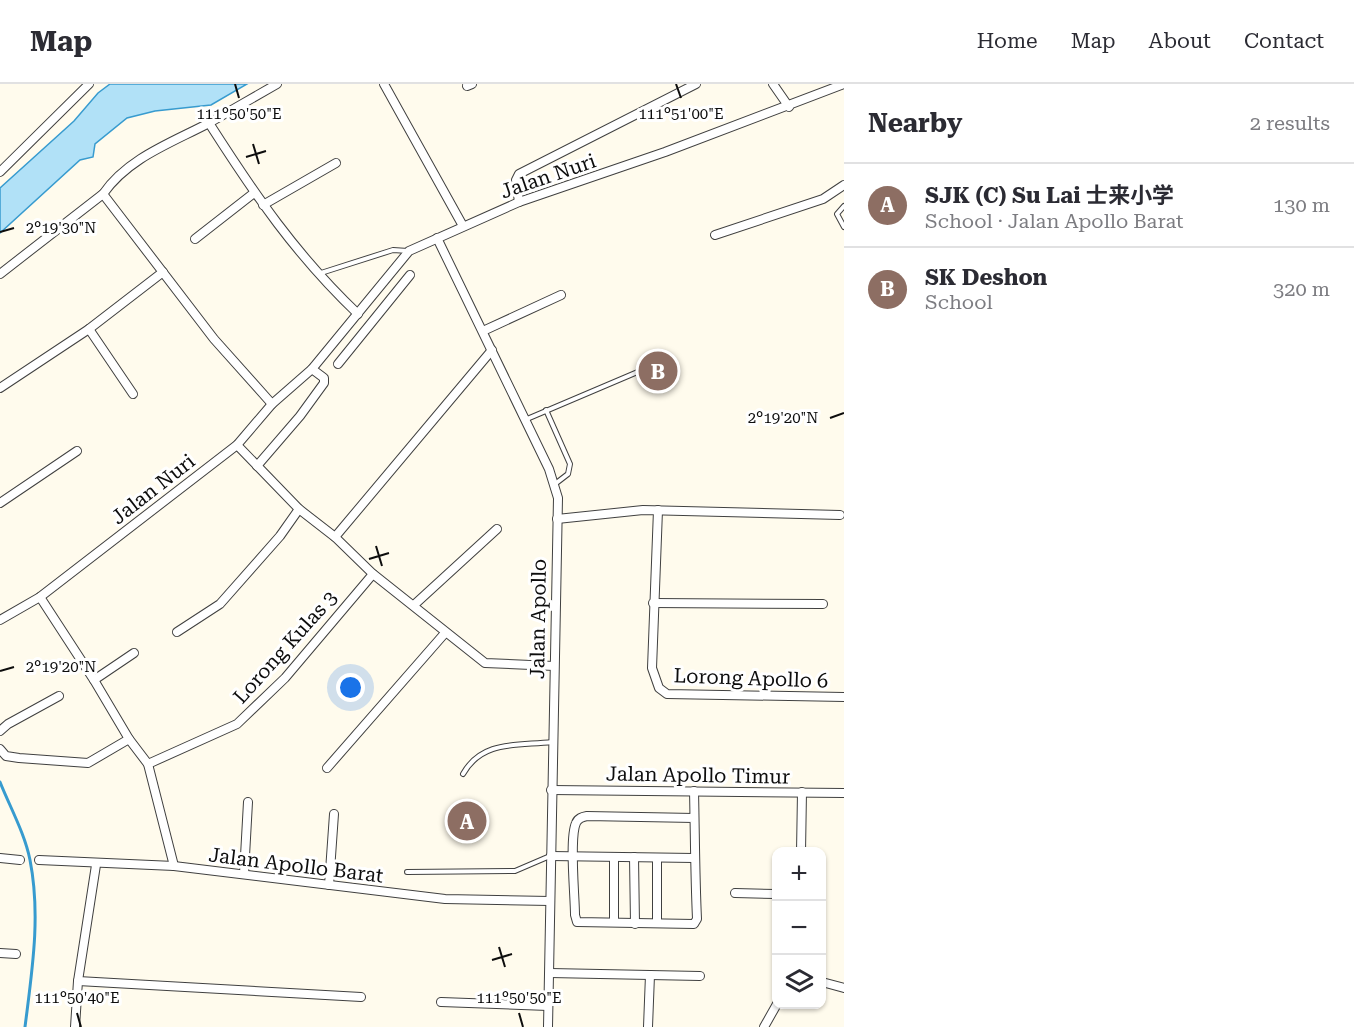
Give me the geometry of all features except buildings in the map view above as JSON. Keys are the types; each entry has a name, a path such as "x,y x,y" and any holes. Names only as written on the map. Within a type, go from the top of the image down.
{"street":[{"path":"0,172 89,84"},
{"path":"0,274 103,194 113,180 130,166 159,147 209,123 277,84"},
{"path":"384,84 463,226"},
{"path":"519,202 516,180 519,174 696,84"},
{"path":"773,84 789,107"},
{"name":"Jalan Nuri","path":"0,620 40,597 237,445 272,404 312,369 409,251 519,202 789,107 844,84"},
{"path":"209,123 263,205 317,274 358,314"},
{"path":"263,205 336,163"},
{"path":"715,235 823,199 844,185"},
{"path":"195,238 254,193"},
{"path":"103,194 214,339 272,404"},
{"name":"Jalan Apollo","path":"437,238 555,484 548,1027"},
{"path":"0,388 89,329 163,272"},
{"path":"338,364 410,275"},
{"path":"384,280 396,291"},
{"path":"483,331 561,295"},
{"path":"89,329 134,394"},
{"path":"337,340 349,351"},
{"path":"335,537 492,350"},
{"path":"257,466 300,416 324,383 324,378 312,369"},
{"path":"237,445 299,508 335,537 373,574 414,604 445,633 484,663 554,666"},
{"path":"0,503 77,451"},
{"path":"177,632 220,604 280,536 299,508"},
{"path":"556,519 658,510 840,515"},
{"name":"Lorong Apollo 6","path":"658,510 652,668 660,688 667,694 844,697"},
{"path":"414,604 497,529"},
{"name":"Lorong Kulas 3","path":"148,764 237,724 285,678 373,574"},
{"path":"40,597 129,739 148,764 174,866"},
{"path":"653,603 823,604"},
{"path":"327,768 445,633"},
{"path":"94,680 134,653"},
{"path":"0,731 8,724 59,696"},
{"path":"0,749 6,756 88,763 129,739"},
{"name":"Jalan Apollo Timur","path":"551,790 844,793"},
{"path":"694,792 696,922 692,924 614,922 580,924 576,921 575,826 582,817 694,818"},
{"path":"801,847 802,792"},
{"path":"244,874 248,802"},
{"path":"328,885 334,814"},
{"path":"550,856 694,858"},
{"path":"614,857 614,922"},
{"path":"634,857 635,924"},
{"path":"0,858 20,860"},
{"path":"657,858 657,923"},
{"name":"Jalan Apollo Barat","path":"39,860 96,865 174,866 445,899 550,901"},
{"path":"75,1027 78,981 96,865"},
{"path":"735,893 772,894"},
{"path":"0,953 16,954"},
{"path":"550,973 700,975"},
{"path":"648,1027 650,975"},
{"path":"78,981 361,997"},
{"path":"826,983 844,988"},
{"path":"441,1002 548,1006"},
{"path":"764,1027 775,1009"}],"lane":[{"path":"844,206 837,214 844,227"},
{"path":"317,274 393,250 409,251"},
{"path":"525,420 647,368"},
{"path":"546,410 570,464 568,474 555,484"},
{"path":"463,774 469,763 488,748 552,742"},
{"path":"407,872 515,871 550,856"}],"water":[{"path":"110,84 247,84 211,105 155,111 127,118 95,144 93,157 80,160 0,233 0,188 74,121 98,93"}],"waterway":[{"path":"0,782 25,840 33,881 34,944 25,1027"}],"place":[{"name":"SK Deshon","path":"658,371"},
{"name":"SJK (C) Su Lai 士来小学","path":"467,821"}]}
